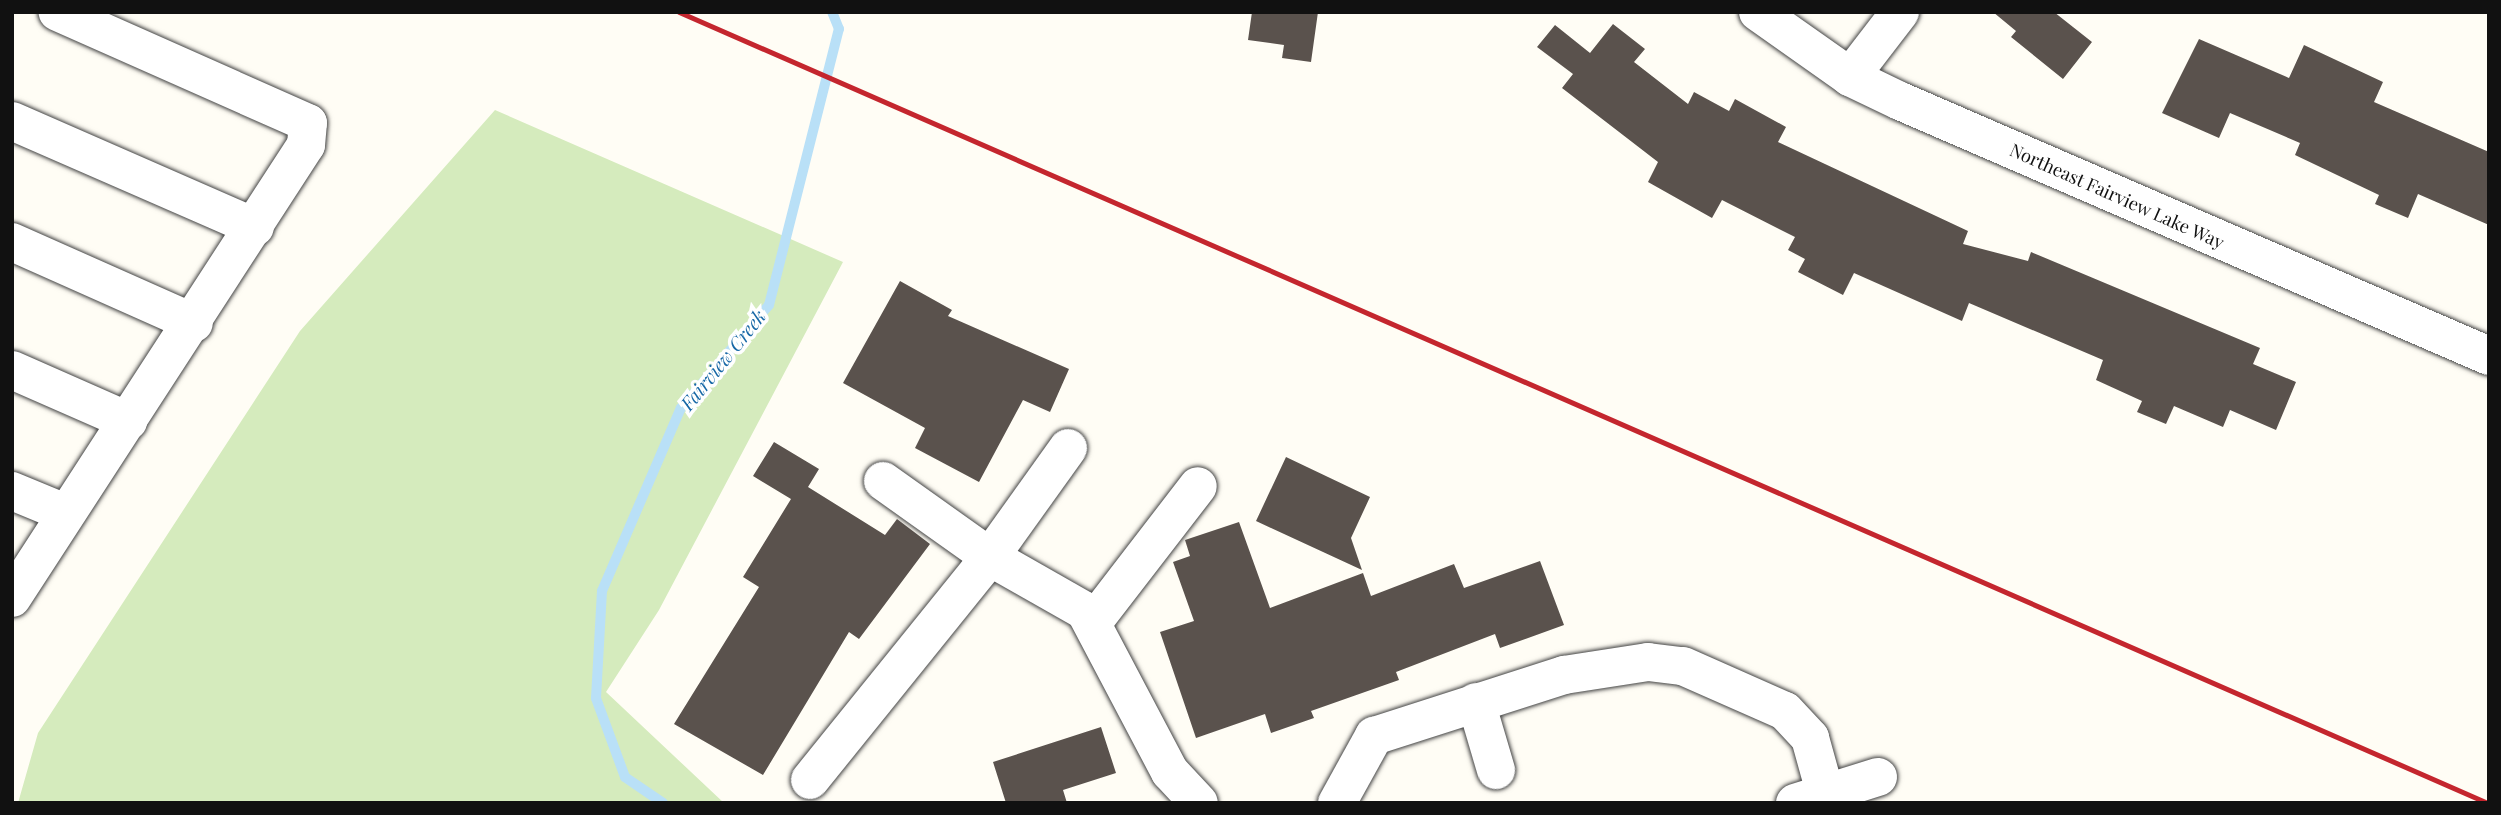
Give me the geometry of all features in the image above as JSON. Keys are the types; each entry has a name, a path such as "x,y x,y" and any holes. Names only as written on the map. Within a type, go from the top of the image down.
{"street":[{"path":"12,598 65,513 194,323 255,227 306,145 308,123 57,12"},
{"name":"Northeast Fairview Lake Way","path":"1758,12 1850,77 2489,356"},
{"path":"1850,77 1900,12"},
{"path":"12,121 255,227"},
{"path":"12,242 194,323"},
{"path":"12,370 128,421"},
{"path":"810,780 990,557 1068,448"},
{"path":"883,481 990,557 1094,621 1170,772 1199,803"},
{"path":"1094,621 1198,486"},
{"path":"12,491 65,513"},
{"path":"1337,803 1374,736 1564,675 1648,662 1683,666 1785,711 1810,738 1810,797 1878,777"},
{"path":"1476,702 1496,770"}],"green space":[{"path":"495,110 843,262 659,610 606,692 724,803 18,803 38,733 300,331"}],"building":[{"path":"1252,12 1318,12 1311,62 1282,58 1284,45 1248,40"},
{"path":"1993,12 2054,12 2092,42 2063,79 2011,37 2016,31"},
{"path":"1613,24 1645,49 1634,62 1688,104 1694,92 1729,111 1735,99 1786,127 1778,142 1968,231 1963,244 2028,261 2031,252 2260,348 2253,364 2296,382 2276,430 2230,410 2223,427 2174,406 2166,424 2137,412 2142,401 2096,380 2103,360 1969,303 1962,321 1854,273 1843,295 1798,272 1805,259 1788,250 1795,237 1722,200 1712,218 1648,182 1658,162 1562,88 1573,74 1537,47 1555,25 1590,53"},
{"path":"2199,39 2289,78 2304,45 2383,82 2374,102 2489,152 2489,225 2418,194 2408,218 2375,204 2379,195 2295,155 2300,143 2230,113 2219,138 2162,113"},
{"path":"900,281 952,310 948,316 1069,369 1050,412 1023,400 979,482 915,448 925,428 843,383"},
{"path":"774,442 819,469 808,487 885,535 897,519 930,544 859,639 849,632 763,775 674,724 759,587 743,577 791,499 753,476"},
{"path":"1286,457 1370,497 1351,538 1362,570 1256,521"},
{"path":"1239,522 1270,608 1363,573 1371,596 1454,564 1464,588 1540,561 1564,625 1500,648 1495,634 1396,672 1399,680 1311,711 1314,718 1271,733 1265,714 1196,738 1160,632 1194,621 1173,562 1190,556 1185,540"},
{"path":"1101,727 1116,773 1063,790 1067,803 1006,803 993,762"}],"waterway":[{"name":"Fairview Creek","path":"663,803 625,777 596,698 602,591 681,408 769,305 839,29 832,12"}],"railway":[{"path":"679,12 2488,803"}]}
